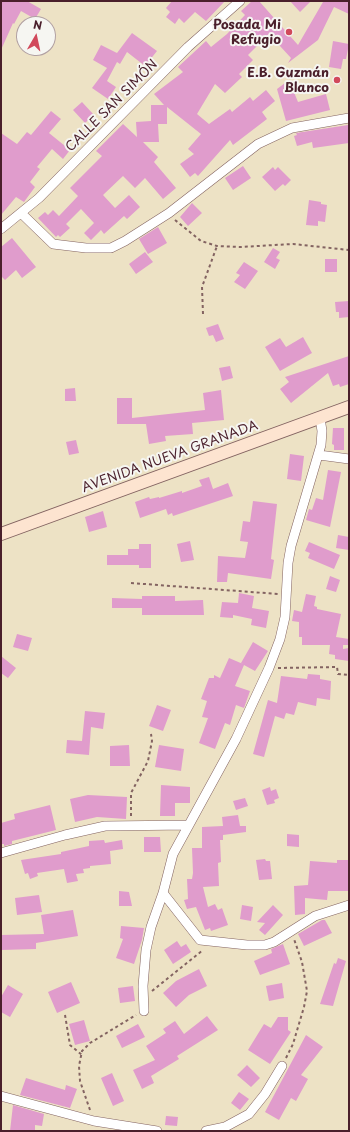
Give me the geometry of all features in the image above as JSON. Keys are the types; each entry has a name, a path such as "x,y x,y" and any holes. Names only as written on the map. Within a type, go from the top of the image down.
{"street":[{"name":"CALLE SAN SIMÓN","path":"1,229 39,198 188,47 240,1"},
{"path":"21,213 53,244 86,248 111,248 169,213 243,154 274,136 292,128 349,118"},
{"name":"AVENIDA NUEVA GRANADA","path":"1,534 349,407"},
{"path":"144,1011 144,968 146,950 151,927 163,893 173,854 236,739 269,668 283,626 288,563 291,546 319,456 322,438 320,418"},
{"path":"319,456 349,459"},
{"path":"1,853 93,828 131,825 189,825"},
{"path":"163,893 200,940 265,945 315,916 349,905"},
{"path":"206,1131 225,1127 249,1114 265,1094 282,1066"},
{"path":"1,1096 94,1121 158,1131"}],"path":[{"path":"169,213 192,235 201,241 217,246 240,247 293,244 349,250"},
{"path":"203,314 202,287 217,246"},
{"path":"132,583 286,595"},
{"path":"269,668 337,667 338,674 349,676"},
{"path":"131,825 131,793 148,761 151,748 151,734"},
{"path":"282,1066 294,1044 307,990 302,962 289,932"},
{"path":"144,998 214,941"},
{"path":"94,1121 80,1081 79,1066 82,1051 90,1043 144,1011"},
{"path":"65,1015 70,1045 82,1055"}],"building":[{"path":"1,1 27,1 41,9 37,16 30,16 21,11 18,16 16,16 16,20 14,24 13,23 1,50"},
{"path":"172,1 225,1 206,21 195,12 184,23 179,18 175,24 166,17 170,12 166,8"},
{"path":"252,1 259,1 298,45 323,2 320,1 349,1 349,14 334,7 318,40 288,63 291,58 269,34 248,55 253,60 239,74 242,77 225,93 215,84 197,114 209,124 230,109 232,112 250,97 253,101 266,90 275,101 262,112 267,119 233,145 230,140 198,176 195,173 190,177 180,164 194,154 188,149 201,134 167,107 167,124 158,124 159,142 143,142 158,157 154,162 176,188 163,199 145,178 135,188 123,176 103,195 115,208 129,195 140,207 127,219 124,216 104,234 101,230 91,240 84,233 94,223 81,209 66,224 70,228 60,237 58,235 56,237 38,218 45,212 48,215 53,210 59,216 78,196 70,188 102,156 96,151 123,124 137,137 136,122 151,121 151,105 164,105 154,94 183,72 178,67 206,41 211,47 227,34 245,15 241,11"},
{"path":"290,1 311,1 300,12"},
{"path":"132,33 157,51 145,66 127,52 120,64 117,62 107,81 116,87 108,99 92,88 107,68 93,60 101,45 117,53"},
{"path":"333,41 349,44 346,59 343,59 341,69 329,67"},
{"path":"289,80 298,102 326,94 330,110 286,121 277,89"},
{"path":"82,102 94,115 85,123 73,110"},
{"path":"51,111 61,119 49,133 70,150 63,159 52,149 37,167 40,169 30,182 35,187 24,202 16,197 1,215 1,133 17,144 27,132 31,135"},
{"path":"348,125 349,143 313,148 312,142 297,146 294,136 297,135 296,133"},
{"path":"243,166 251,178 233,190 225,178"},
{"path":"273,167 275,170 278,167 291,180 285,186 283,184 275,191 262,177"},
{"path":"309,200 321,202 321,204 327,205 325,222 318,221 318,226 306,225"},
{"path":"192,203 202,213 188,226 180,217"},
{"path":"158,227 167,243 148,254 139,239"},
{"path":"12,238 36,267 22,278 16,270 5,280 1,276 1,247"},
{"path":"273,248 280,252 276,258 280,260 275,269 264,262"},
{"path":"145,252 153,262 136,274 129,264"},
{"path":"325,259 337,259 337,272 325,272"},
{"path":"244,262 258,271 245,289 234,282 240,275 236,273"},
{"path":"349,301 349,317 339,318 339,312 336,312 335,302"},
{"path":"218,324 224,339 216,342 213,335 209,336 206,328"},
{"path":"303,337 312,353 280,371 265,347 280,338 286,347"},
{"path":"349,356 349,384 340,387 339,384 333,386 328,373 291,403 280,389 289,382 285,377"},
{"path":"230,366 233,378 222,381 219,368"},
{"path":"75,388 76,401 65,401 65,389"},
{"path":"221,390 224,420 192,423 193,434 165,436 166,441 149,444 146,424 117,424 117,398 132,398 132,418 205,410 203,393"},
{"path":"333,428 344,428 344,450 334,450 334,445 332,444"},
{"path":"76,440 79,453 69,455 66,442"},
{"path":"290,454 304,456 301,481 287,479"},
{"path":"328,470 341,472 330,527 306,520 309,509 312,510 316,498 323,500"},
{"path":"209,477 213,489 228,483 233,496 173,516 172,513 168,515 166,509 140,518 135,502 149,497 150,499 159,498 182,491 182,493 202,486 199,480"},
{"path":"253,501 277,504 271,559 274,560 271,579 228,573 227,582 217,582 218,556 245,558 248,542 240,541 243,521 250,522"},
{"path":"103,511 107,527 89,532 85,517"},
{"path":"338,535 349,537 349,550 336,548"},
{"path":"190,541 194,560 181,562 177,544"},
{"path":"309,542 340,555 334,569 308,558 310,553 305,551"},
{"path":"139,544 151,544 151,568 139,568 139,565 107,565 107,555 128,555 128,549 139,549"},
{"path":"330,576 340,580 336,592 326,589"},
{"path":"239,593 254,596 252,608 269,611 266,628 251,625 252,619 233,615 233,618 220,617 222,602 238,603"},
{"path":"306,594 316,596 314,606 317,607 317,609 341,614 336,637 349,639 349,645 343,645 343,649 349,648 349,661 335,659 335,655 329,654 330,645 302,645 302,637 299,637 299,622 292,621 294,610 302,612"},
{"path":"142,596 175,596 175,601 203,600 204,615 142,615 142,608 112,608 112,598 142,599"},
{"path":"17,634 32,638 28,651 13,647"},
{"path":"253,642 268,651 255,671 244,665 235,686 250,691 244,708 236,705 230,725 225,723 215,749 199,743 208,718 202,717 207,701 201,699 209,678 214,678 214,675 220,678 229,658 243,664 241,663"},
{"path":"1,656 16,668 8,678 1,673"},
{"path":"308,674 320,675 320,679 331,681 330,700 317,698 316,706 298,702 294,715 286,713 284,719 275,716 264,757 253,754 268,700 277,703 281,676 307,679"},
{"path":"157,705 171,710 163,731 149,726"},
{"path":"85,711 105,713 103,729 91,727 89,755 66,753 67,740 82,741"},
{"path":"129,745 130,766 110,766 110,746"},
{"path":"159,745 184,749 181,771 155,767"},
{"path":"161,785 190,787 190,803 175,803 175,816 160,816"},
{"path":"270,787 271,791 276,789 279,798 274,800 275,803 267,805 262,790"},
{"path":"88,795 127,797 126,819 97,817 75,822 70,799"},
{"path":"245,798 248,806 236,810 233,801"},
{"path":"50,805 56,830 12,841 12,844 4,846 4,844 1,844 1,823 15,819 14,814"},
{"path":"238,815 240,826 246,826 246,832 223,835 223,840 220,840 221,862 218,863 219,886 203,887 208,907 215,904 218,910 222,908 228,925 211,931 210,928 205,930 196,907 187,909 184,900 188,899 187,879 192,879 193,873 192,848 202,848 202,827 223,826 222,817"},
{"path":"287,834 299,835 299,847 287,846"},
{"path":"144,837 160,837 161,852 144,852"},
{"path":"104,840 105,843 122,840 123,849 110,851 111,864 90,866 90,868 83,869 84,873 76,874 78,881 67,883 64,869 37,873 38,876 30,879 28,873 25,874 21,860 61,854 61,852 89,846 89,841"},
{"path":"265,859 266,861 270,861 272,879 259,880 256,860"},
{"path":"337,860 349,860 349,891 328,891 327,900 305,898 305,914 295,915 294,886 308,885 310,861 337,863"},
{"path":"119,891 129,892 132,906 119,906"},
{"path":"39,895 42,912 17,915 15,898"},
{"path":"242,905 253,907 251,921 240,919"},
{"path":"273,905 283,915 265,935 259,930 265,923 257,922"},
{"path":"73,910 78,936 36,943 36,949 1,950 1,935 44,934 41,915"},
{"path":"322,920 325,920 332,933 304,946 298,934"},
{"path":"121,926 144,928 142,940 134,964 116,958 123,939 120,938"},
{"path":"177,941 181,947 186,944 191,952 173,964 164,950"},
{"path":"283,944 290,964 260,975 254,961 272,953 271,949"},
{"path":"338,958 346,961 333,1006 320,1004 334,963 336,964"},
{"path":"199,969 207,986 189,995 176,1007 163,993 176,981"},
{"path":"71,982 80,1003 57,1013 48,992"},
{"path":"282,983 284,998 269,1001 266,986"},
{"path":"8,985 23,994 10,1017 1,1012 1,997"},
{"path":"133,986 135,1001 120,1003 118,988"},
{"path":"207,1016 218,1030 177,1056 179,1059 151,1076 154,1083 142,1089 133,1070 155,1060 146,1046 166,1033 163,1029 175,1021 184,1034"},
{"path":"278,1017 288,1017 288,1030 291,1032 270,1064 248,1050 264,1024 271,1028"},
{"path":"84,1020 90,1041 75,1045 69,1024"},
{"path":"138,1024 145,1037 122,1048 116,1036"},
{"path":"306,1035 323,1047 301,1075 308,1079 296,1101 291,1098 279,1120 265,1112"},
{"path":"247,1065 260,1078 251,1087 237,1075"},
{"path":"112,1073 124,1101 113,1106 101,1078"},
{"path":"26,1078 65,1090 66,1085 77,1089 70,1108 20,1095"},
{"path":"239,1092 249,1099 240,1110 231,1103"},
{"path":"13,1105 44,1114 42,1126 35,1125 35,1131 10,1131"},
{"path":"166,1116 178,1117 177,1126 165,1125"}],"place":[{"name":"Posada Mi Refugio","path":"289,32"},
{"name":"E.B. Guzmán Blanco","path":"337,80"}]}
